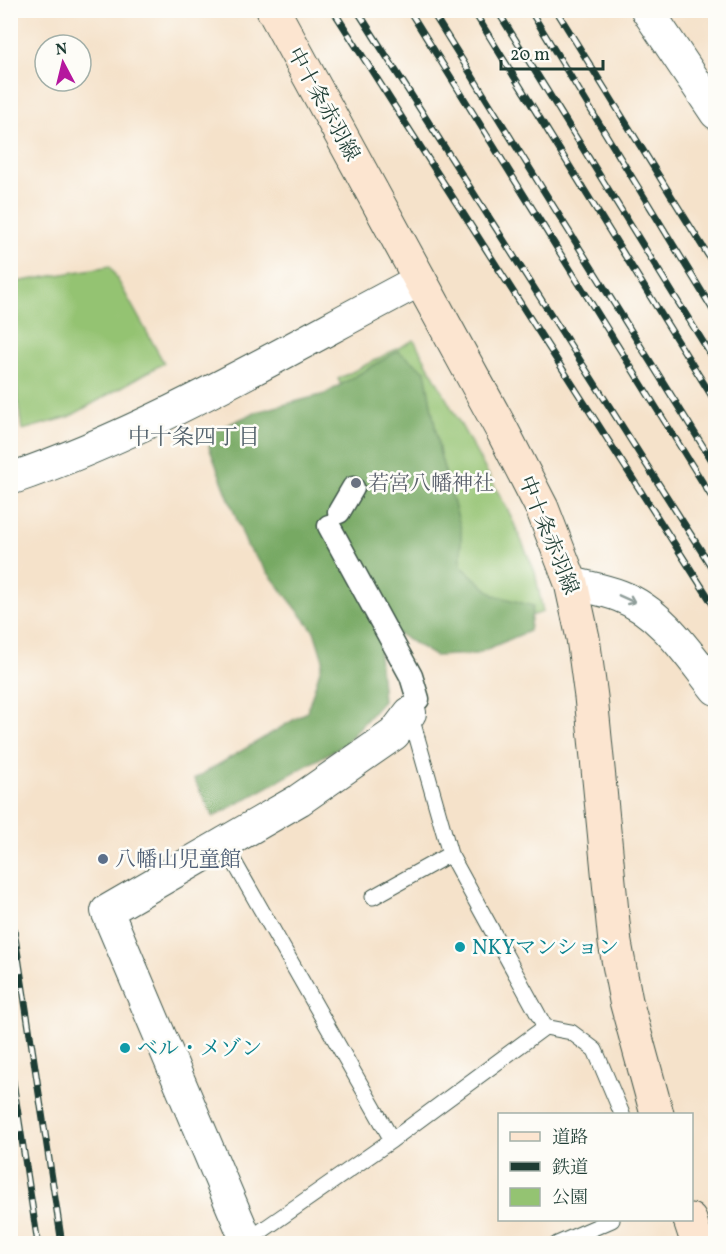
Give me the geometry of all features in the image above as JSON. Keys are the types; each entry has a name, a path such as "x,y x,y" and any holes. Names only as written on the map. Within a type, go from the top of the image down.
{"main road":[{"name":"中十条赤羽線","path":"273,10 503,432 542,507 571,583 581,629 591,697 615,943 626,1001 657,1113"},
{"path":"690,1221 698,1244"}],"street":[{"path":"647,10 716,113"},
{"path":"10,479 99,445 158,419 420,280"},
{"path":"248,1242 107,911 299,800 394,734 414,706 411,676 334,519 353,488"},
{"path":"571,583 620,596 638,604 681,644 716,689"}],"lane":[{"path":"414,706 450,854 545,1027"},
{"path":"373,897 450,854"},
{"path":"233,860 392,1140"},
{"path":"248,1242 392,1140 545,1027 571,1032 595,1050 622,1113"},
{"path":"557,1244 610,1221"}],"green space":[{"path":"110,266 164,363 69,417 22,430 11,347 11,283"},
{"path":"414,340 509,512 535,572 543,612 464,639 338,379"},
{"path":"398,351 425,371 440,454 461,529 461,566 494,595 533,606 529,631 476,654 435,656 399,634 379,653 383,701 344,745 213,817 194,779 307,712 323,660 314,631 247,546 209,447 214,431 256,412 325,394"}],"railway":[{"path":"333,10 716,609"},
{"path":"357,10 716,574"},
{"path":"409,10 716,504"},
{"path":"431,10 716,467"},
{"path":"473,10 716,403"},
{"path":"497,10 716,363"},
{"path":"530,10 716,315"},
{"path":"556,10 716,268"},
{"path":"10,904 62,1244"},
{"path":"10,1062 38,1244"}],"place":[{"name":"若宮八幡神社","path":"356,483"},
{"name":"八幡山児童館","path":"103,859"},
{"name":"NKYマンション","path":"460,947"},
{"name":"ベル・メゾン","path":"125,1048"}],"district":[{"name":"中十条四丁目","path":"194,436"}]}
